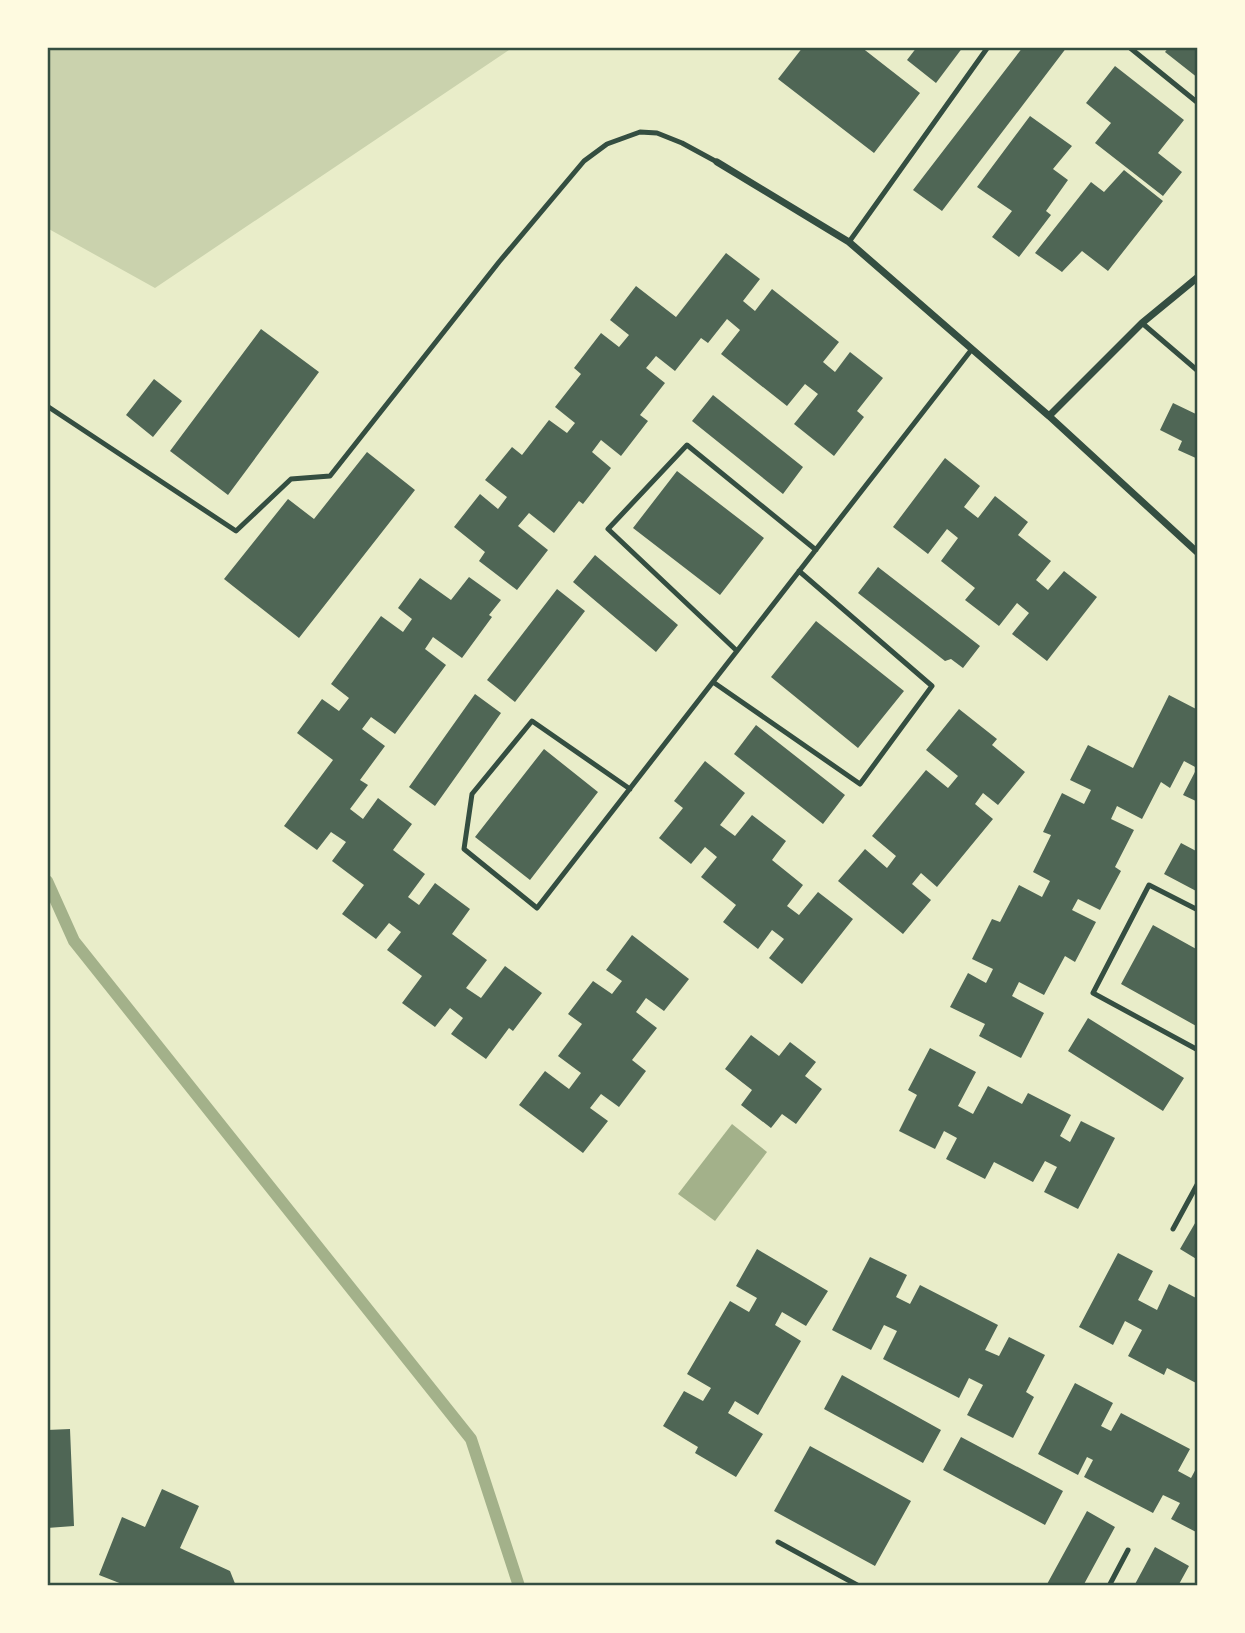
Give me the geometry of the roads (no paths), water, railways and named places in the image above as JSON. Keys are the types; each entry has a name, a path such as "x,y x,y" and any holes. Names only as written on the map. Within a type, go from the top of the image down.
{"street":[{"path":"717,162 849,242 1049,416 1198,553"},
{"path":"1049,416 1142,323 1198,277"}],"lane":[{"path":"849,242 988,47"},
{"path":"1129,47 1198,103"},
{"path":"47,406 236,531 291,479 330,475 499,262 584,161 607,144 640,132 656,133 682,143 717,162"},
{"path":"1142,323 1198,371"},
{"path":"630,789 532,721 472,794 464,849 537,908 630,789 799,571 816,550 972,349"},
{"path":"737,651 608,530 687,445 816,550"},
{"path":"713,682 860,785 932,686 799,571"},
{"path":"1198,910 1149,885 1093,993 1198,1051"},
{"path":"1172,1229 1198,1183"},
{"path":"778,1542 859,1586"},
{"path":"1109,1586 1128,1550"}],"waterway":[{"path":"47,881 74,941 471,1439 519,1586"}]}
